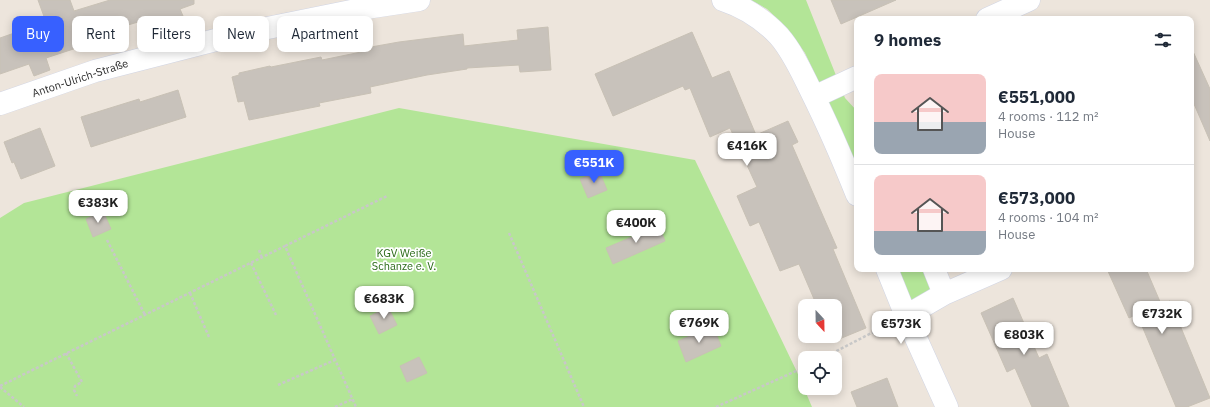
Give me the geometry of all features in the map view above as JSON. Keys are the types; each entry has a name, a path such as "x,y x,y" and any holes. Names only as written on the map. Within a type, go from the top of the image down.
{"street":[{"name":"Anton-Ulrich-Straße","path":"0,104 95,71 243,33 365,4 419,0"},
{"path":"994,16 1029,0"},
{"path":"729,1 756,16 779,36 796,62 814,97 834,138 854,188"},
{"path":"814,97 854,77"},
{"path":"888,272 906,316 947,407"},
{"path":"935,272 944,294"},
{"path":"906,316 944,294 994,272"}],"path":[{"path":"24,407 0,386 387,196"},
{"path":"509,233 584,407"},
{"path":"107,240 145,315"},
{"path":"285,246 356,407"},
{"path":"259,250 262,258"},
{"path":"251,263 276,315"},
{"path":"190,293 209,336"},
{"path":"837,351 906,316"},
{"path":"66,353 82,382 75,386 74,390 77,396"},
{"path":"278,385 335,360"},
{"path":"716,407 798,370"},
{"path":"335,407 353,399"}],"green space":[{"path":"751,0 806,0 845,98 854,108 854,163 805,53 787,28 767,9"},
{"name":"KGV Weiße Schanze e. V.","path":"399,108 695,160 797,372 798,395 807,395 812,407 0,407 0,218 24,203"},
{"path":"899,272 923,272 931,291 911,300"}],"building":[{"path":"38,0 70,0 74,11 110,0 194,0 194,4 180,9 183,16 137,16 137,22 129,25 129,16 72,16 72,49 46,58 50,70 34,76 29,64 0,74 0,38 12,34 12,52 64,52 64,16 44,16"},
{"path":"831,0 896,0 859,16 854,16 854,18 841,24"},
{"path":"548,27 551,70 520,72 519,65 467,68 370,87 371,93 319,103 320,106 249,120 244,101 238,102 232,77 239,75 239,73 270,66 321,57 322,60 361,52 373,52 373,47 399,42 463,34 464,46 518,40 517,30"},
{"path":"692,32 712,78 729,71 756,135 788,121 798,142 792,145 837,248 833,249 866,328 842,338 842,299 814,299 799,264 780,271 759,222 750,226 737,196 757,187 730,128 710,137 690,88 685,90 683,86 613,116 595,74"},
{"path":"1194,54 1210,89 1210,141 1194,104"},
{"path":"178,90 186,117 91,147 81,117 139,99 140,102"},
{"path":"40,128 55,166 21,179 14,162 12,163 4,142"},
{"path":"599,171 607,190 588,198 580,179"},
{"path":"103,211 111,229 93,237 86,219"},
{"path":"659,226 665,241 613,264 606,248 634,236 633,234"},
{"path":"1108,272 1147,272 1161,304 1170,301 1210,398 1187,407 1176,407 1137,314 1129,318"},
{"path":"1013,298 1039,358 1047,354 1069,407 1032,407 1015,368 1007,372 981,313"},
{"path":"388,307 397,325 379,334 370,316"},
{"path":"713,326 721,346 686,362 678,341"},
{"path":"419,357 427,373 407,382 400,366"},
{"path":"887,378 898,407 857,407 851,392"}]}
